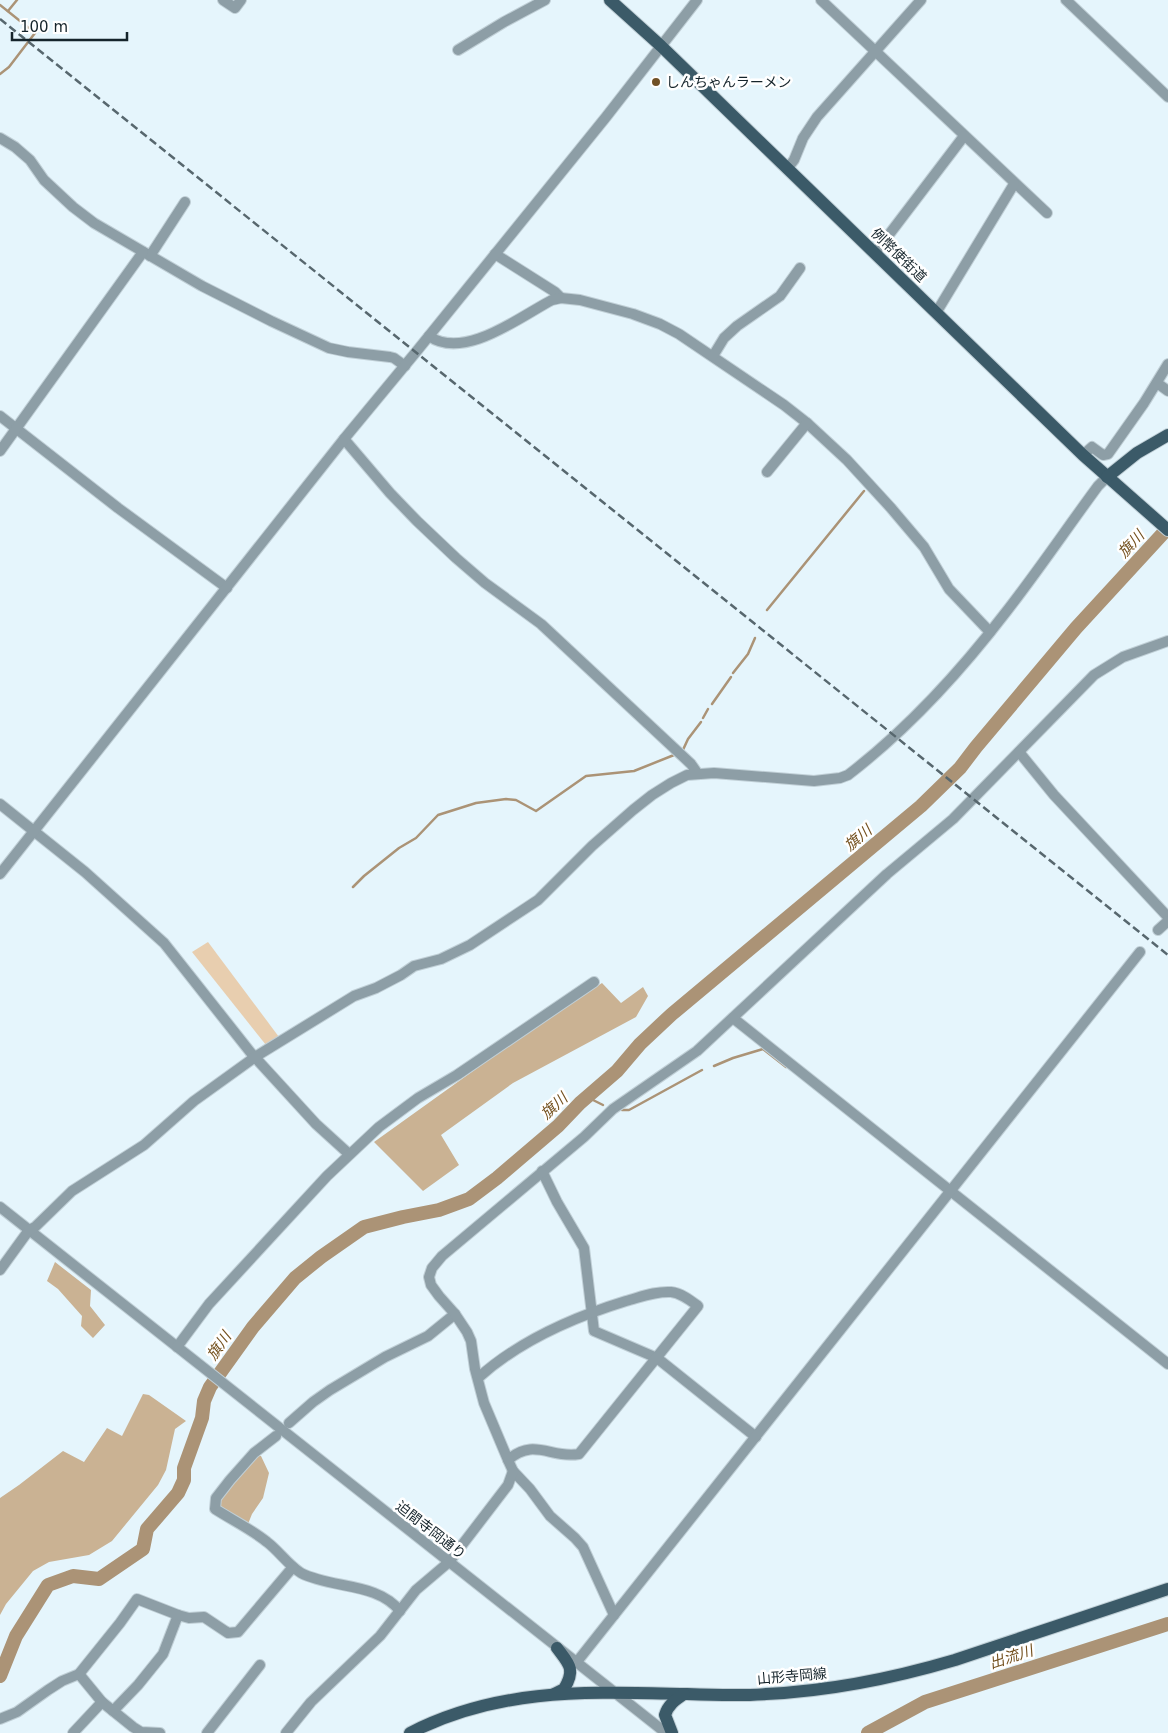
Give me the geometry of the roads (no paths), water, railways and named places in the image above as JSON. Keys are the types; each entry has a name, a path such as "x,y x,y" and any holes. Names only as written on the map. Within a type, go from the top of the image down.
{"main road":[{"name":"例幣使街道","path":"610,0 661,46 1083,455 1168,530"},
{"path":"1112,481 1137,452 1168,435"},
{"name":"山形寺岡線","path":"410,1733 450,1716 486,1704 554,1694 766,1694 835,1688 921,1670 956,1660 1168,1589"},
{"path":"554,1694 564,1689 571,1673 570,1665 557,1648"},
{"path":"672,1733 665,1715 668,1707 675,1699 684,1694"}],"street":[{"path":"223,0 235,8 241,0"},
{"path":"458,50 545,0"},
{"path":"0,874 344,439 405,366 697,0"},
{"path":"821,0 1046,213"},
{"path":"787,169 794,160 803,138 817,117 921,0"},
{"path":"1066,0 1168,97"},
{"path":"875,253 964,136"},
{"path":"0,138 15,147 30,160 44,180 73,207 94,223 146,254 219,295 329,348 390,357 405,366"},
{"path":"936,313 1014,184"},
{"path":"0,451 185,202"},
{"path":"495,254 555,292 561,298"},
{"path":"713,356 724,338 737,326 780,296 800,268"},
{"path":"429,336 436,342 448,344 479,338 503,328 552,300 561,298 580,300 647,318 680,334 756,385 807,423 859,472 924,547 949,589 990,632"},
{"path":"1083,455 1092,447 1103,455 1108,454 1124,433 1168,364"},
{"path":"1157,383 1168,391"},
{"path":"0,416 118,508 227,588"},
{"path":"766,472 807,423"},
{"path":"344,439 390,493 437,541 486,583 541,624 691,764 698,774"},
{"path":"0,1270 29,1230 36,1227 76,1188 144,1145 194,1101 255,1056 354,996 401,976 414,966 441,959 470,945 538,900 592,846 652,794 688,775 698,774 721,773 814,781 840,778 848,775 896,736 955,673 990,632 1098,486 1112,481"},
{"path":"614,1615 583,1547 576,1538 550,1516 513,1470 484,1403 471,1341 455,1314 432,1284 429,1277 432,1268 442,1256 584,1137 613,1109 697,1051 887,874 953,819 1094,675 1124,657 1168,640"},
{"path":"1019,752 1054,794 1168,917"},
{"path":"0,804 86,872 164,943 255,1056 316,1124 350,1154"},
{"path":"1158,930 1168,922"},
{"path":"576,1663 1140,952"},
{"path":"178,1347 209,1304 327,1176 379,1126 418,1098 457,1075 594,982"},
{"path":"733,1018 1168,1364"},
{"path":"542,1171 557,1202 584,1248 594,1331 657,1358 756,1437"},
{"name":"迫間寺岡通り","path":"0,1207 666,1733"},
{"path":"478,1378 490,1367 515,1350 591,1313 662,1292 677,1293 698,1306 579,1454 530,1449 520,1452 508,1460"},
{"path":"290,1423 313,1402 330,1390 385,1357 428,1336 455,1314"},
{"path":"276,1436 254,1453 230,1480 216,1498 214,1509 268,1542 292,1567 301,1572 319,1580 353,1587 373,1594 390,1602 400,1611"},
{"path":"286,1733 311,1702 380,1636 416,1590 449,1562 508,1485 513,1470"},
{"path":"0,1719 17,1712 62,1681 79,1674 137,1599 189,1618 204,1617 228,1633 238,1632 292,1567"},
{"path":"113,1711 163,1654 178,1615"},
{"path":"207,1733 260,1665"},
{"path":"79,1674 102,1702 133,1727 141,1732 160,1733"},
{"path":"73,1733 102,1702"}],"waterway":[{"path":"8,11 17,0"},
{"path":"0,5 35,33 9,67 0,74"},
{"path":"767,610 864,491"},
{"name":"旗川","path":"0,1676 16,1636 48,1585 73,1576 99,1579 143,1549 147,1529 178,1493 184,1480 184,1468 202,1418 204,1401 210,1387 253,1327 295,1278 364,1227 439,1210 469,1199 497,1178 558,1126 580,1103 617,1071 640,1044 672,1014 921,806 960,768 1076,628 1168,528"},
{"path":"733,673 748,654 755,638"},
{"path":"712,704 731,677"},
{"path":"703,718 708,709"},
{"path":"682,752 688,739 701,722"},
{"path":"353,887 399,848 416,838 438,815 476,803 506,799 516,800 536,811 586,776 634,771 674,755"},
{"path":"714,1066 763,1049 786,1067"},
{"path":"622,1110 629,1110 702,1070"},
{"path":"587,1097 603,1105"},
{"name":"出流川","path":"868,1733 925,1702 1168,1624"}],"railway":[{"path":"0,19 1168,955"}],"place":[{"name":"しんちゃんラーメン","path":"656,82"}]}
